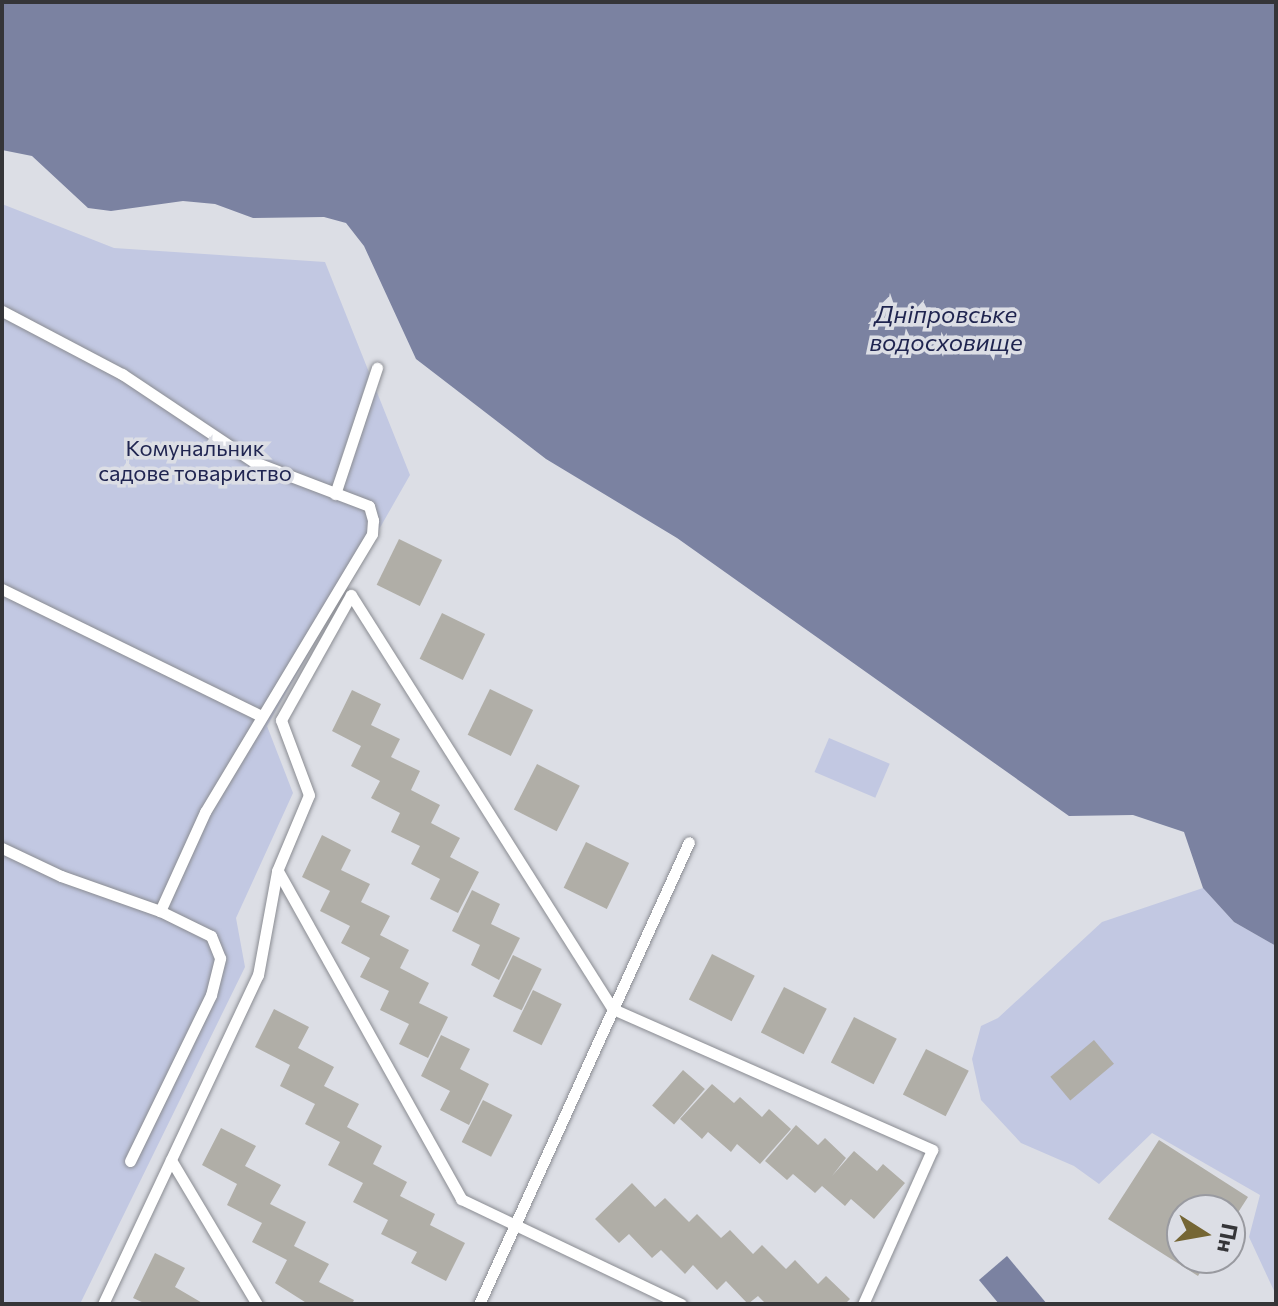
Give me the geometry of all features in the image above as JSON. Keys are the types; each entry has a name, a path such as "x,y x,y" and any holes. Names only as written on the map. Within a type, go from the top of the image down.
{"lane":[{"path":"2,311 122,374 254,462 369,506 372,534 259,715 160,911"},
{"path":"335,494 377,368"},
{"path":"2,589 259,715"},
{"path":"103,1304 258,975 277,871 309,795 281,720 351,595 613,1009 932,1150 863,1304"},
{"path":"479,1304 689,842"},
{"path":"2,848 61,876 160,911 211,936 220,958 211,995 130,1161"},
{"path":"277,871 461,1199 514,1228 681,1304"},
{"path":"171,1160 257,1304"}],"green space":[{"name":"Комунальник садове товариство","path":"2,204 114,248 325,262 410,475 267,726 293,793 236,918 245,967 80,1304 2,1304"},
{"path":"829,738 890,764 875,798 815,772"},
{"path":"1203,888 1234,922 1276,946 1276,1295 1249,1237 1260,1195 1152,1133 1099,1184 1074,1166 1021,1143 981,1100 972,1059 981,1026 998,1018 1102,922"}],"water":[{"name":"Дніпровське водосховище","path":"2,2 1276,2 1276,946 1234,922 1203,888 1184,832 1133,815 1069,816 677,538 546,459 416,359 364,246 346,223 324,217 253,218 215,204 183,201 111,211 88,208 32,156 2,150"},
{"path":"1007,1256 1047,1304 999,1304 979,1280"}],"building":[{"path":"399,539 442,560 420,606 377,585"},
{"path":"442,613 485,634 463,680 420,659"},
{"path":"490,689 533,710 511,756 468,735"},
{"path":"352,690 381,704 371,725 400,739 391,757 420,771 411,790 440,805 431,823 460,838 450,857 479,872 458,913 430,899 440,879 411,864 420,846 391,832 400,813 371,798 380,781 351,766 361,746 332,731"},
{"path":"537,764 580,786 557,831 514,809"},
{"path":"322,835 351,850 341,870 370,884 361,902 390,916 380,935 409,950 400,968 429,983 419,1003 448,1017 428,1058 399,1044 409,1024 380,1010 389,991 360,977 370,958 341,943 350,926 320,911 330,891 302,877"},
{"path":"586,842 629,863 607,909 564,888"},
{"path":"472,890 500,904 491,924 520,938 499,980 471,965 480,945 452,931"},
{"path":"712,954 755,976 732,1021 689,999"},
{"path":"513,955 542,969 522,1010 493,996"},
{"path":"784,987 827,1009 804,1054 761,1032"},
{"path":"533,990 562,1004 542,1045 513,1031"},
{"path":"274,1009 309,1027 298,1048 334,1067 324,1086 359,1104 347,1127 382,1146 373,1164 407,1182 400,1196 435,1214 430,1225 465,1243 446,1281 411,1263 417,1252 381,1234 388,1220 353,1202 363,1183 328,1165 340,1142 305,1124 315,1104 280,1086 290,1065 255,1047"},
{"path":"854,1017 897,1039 874,1084 831,1062"},
{"path":"441,1035 470,1049 460,1069 489,1084 469,1125 440,1110 450,1091 421,1076"},
{"path":"1094,1040 1114,1064 1070,1100 1050,1077"},
{"path":"926,1049 969,1071 946,1116 903,1094"},
{"path":"683,1070 705,1089 674,1124 652,1105"},
{"path":"712,1084 734,1103 740,1097 762,1117 769,1109 791,1129 760,1164 737,1144 731,1152 708,1132 702,1139 680,1119"},
{"path":"483,1100 512,1115 491,1157 462,1142"},
{"path":"796,1125 818,1145 825,1138 846,1158 832,1176 854,1151 877,1171 883,1164 905,1183 874,1219 851,1199 845,1206 822,1186 815,1193 793,1174 787,1180 765,1161"},
{"path":"221,1128 256,1146 245,1166 281,1185 270,1204 306,1222 294,1246 329,1264 319,1282 354,1300 352,1304 308,1304 275,1283 287,1260 252,1242 262,1223 227,1205 237,1184 202,1165"},
{"path":"1159,1140 1243,1194 1166,1194 1166,1256 1108,1219"},
{"path":"632,1183 655,1207 665,1198 689,1222 697,1214 721,1238 730,1230 753,1254 762,1245 786,1269 795,1260 818,1284 826,1276 850,1299 845,1304 766,1304 758,1296 748,1304 726,1281 717,1290 693,1265 685,1274 661,1250 652,1258 629,1234 619,1243 595,1219"},
{"path":"155,1253 185,1268 175,1287 204,1304 146,1304 133,1298"}]}
